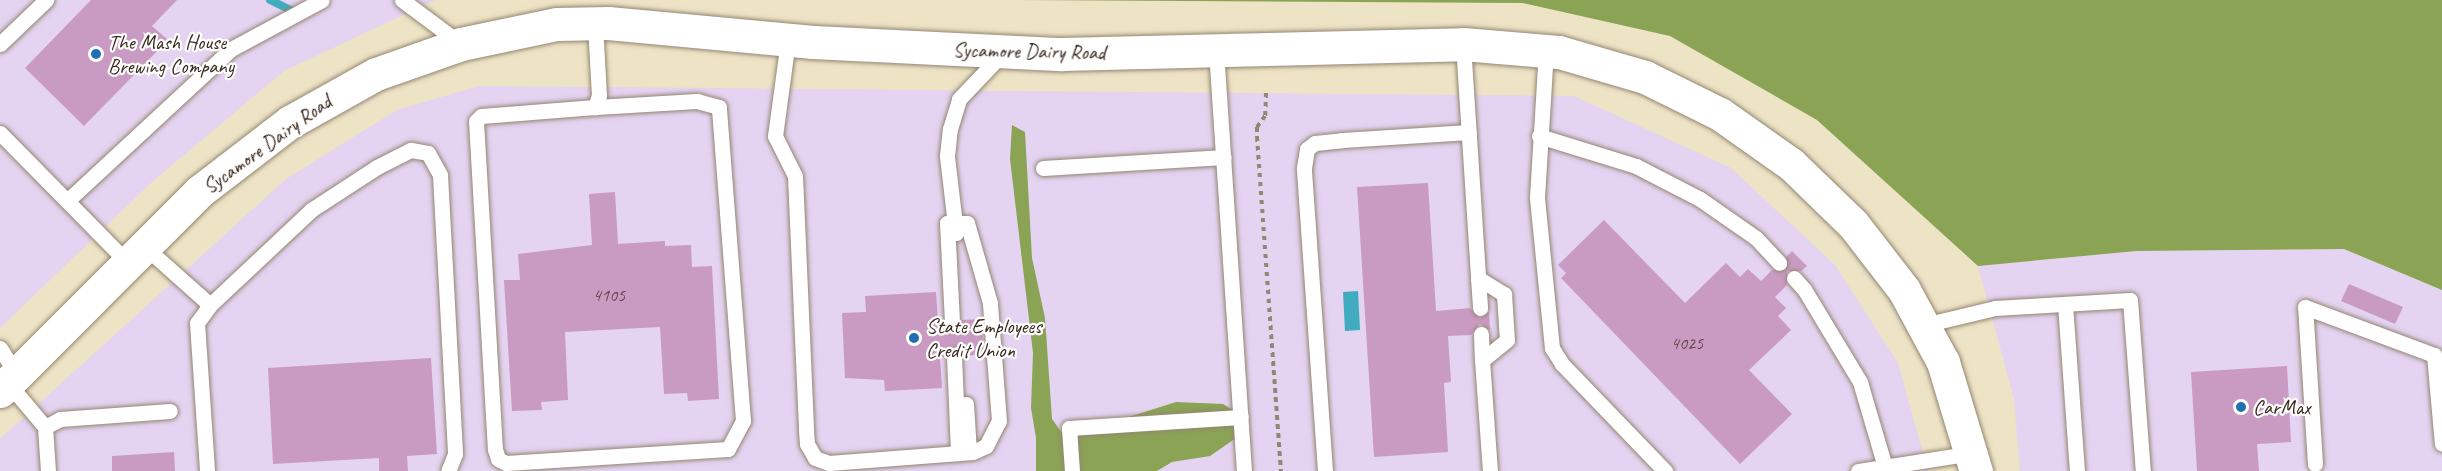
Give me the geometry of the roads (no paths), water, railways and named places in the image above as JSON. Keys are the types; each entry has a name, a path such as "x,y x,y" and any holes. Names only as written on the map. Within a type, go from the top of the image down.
{"street":[{"name":"Sycamore Dairy Road","path":"8,383 200,191 290,122 376,74 461,44 557,24 595,24 788,40 1062,54 1464,44 1546,50 1645,77 1720,114 1791,164 1853,224 1904,290 1943,363 1975,462"}],"lane":[{"path":"0,44 46,0"},
{"path":"67,201 231,49 322,0"},
{"path":"402,0 461,44"},
{"path":"595,24 599,95 595,107"},
{"path":"788,40 775,136 795,176 807,444 815,458 829,463 964,453 986,446 999,422 990,303 967,223 951,223"},
{"path":"1464,44 1480,308"},
{"path":"1216,50 1244,471"},
{"path":"1546,50 1537,198 1552,348 1562,364 1665,471"},
{"path":"957,320 947,156 950,129 959,99 1004,51"},
{"path":"697,101 718,107 743,421 728,449 506,463 498,459 495,449 476,121 481,116 595,107 697,101"},
{"path":"1325,471 1304,168 1306,148 1315,143 1342,140 1468,132"},
{"path":"0,133 67,201 137,256 210,305"},
{"path":"1539,136 1636,165 1700,199 1756,238 1779,263"},
{"path":"207,471 197,323 210,305 311,210 377,166 411,150 428,153 440,175 455,454 448,471"},
{"path":"1043,168 1224,157"},
{"path":"1478,278 1504,294 1507,339 1482,360"},
{"path":"1794,278 1860,382 1885,467"},
{"path":"1923,325 1995,308 2130,300 2144,471"},
{"path":"2065,304 2077,471"},
{"path":"2315,464 2305,307 2434,355 2442,444"},
{"path":"1481,334 1490,471"},
{"path":"0,348 8,383 45,427 48,471"},
{"path":"959,356 964,453"},
{"path":"45,427 60,419 170,411"},
{"path":"1072,471 1069,428 1241,417"},
{"path":"1858,471 1885,467 1975,462"}],"water":[{"path":"1358,291 1360,330 1345,331 1343,292"}],"waterway":[{"path":"270,0 297,13"}],"place":[{"name":"The Mash House Brewing Company","path":"96,54"},
{"name":"State Employees Credit Union","path":"914,338"},
{"name":"CarMax","path":"2241,407"}]}
